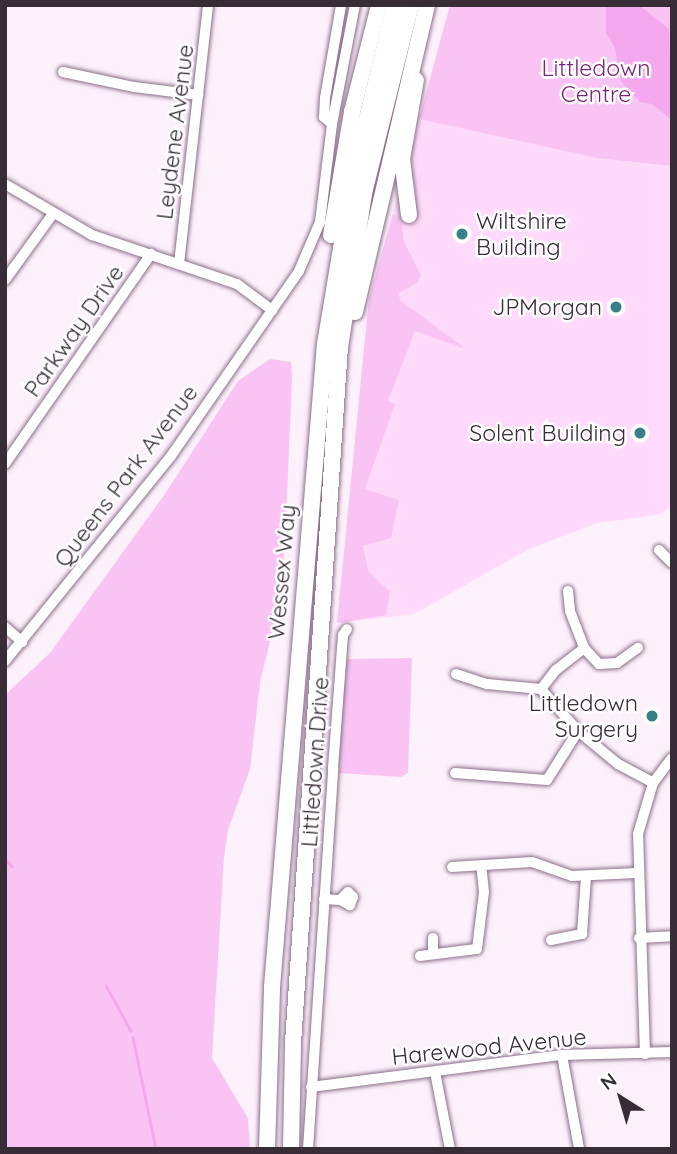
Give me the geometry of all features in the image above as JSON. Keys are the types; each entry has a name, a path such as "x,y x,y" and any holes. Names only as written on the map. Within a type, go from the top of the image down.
{"highway":[{"path":"319,405 322,309 337,192 352,112 379,5"},
{"name":"Wessex Way","path":"267,1149 272,987 319,405 345,211 395,5"},
{"name":"Wessex Way","path":"291,1149 293,1043 333,439 344,313 358,226 386,92 411,5"},
{"path":"333,439 362,271 428,5"},
{"path":"409,215 402,159 428,5"}],"street":[{"name":"Leydene Avenue","path":"179,264 208,5"},
{"path":"332,124 324,117 325,98 341,5"},
{"path":"332,124 355,5"},
{"path":"63,72 134,88 199,95"},
{"name":"Queens Park Avenue","path":"5,661 171,456 299,271 320,222 332,124"},
{"path":"5,184 92,235 237,284 272,310"},
{"path":"5,280 53,214"},
{"name":"Parkway Drive","path":"5,464 151,254"},
{"path":"659,550 672,563"},
{"path":"569,591 570,611 584,648 606,666 638,648"},
{"path":"5,627 22,642"},
{"name":"Littledown Drive","path":"308,1149 343,635 347,629"},
{"path":"541,689 556,670 584,648"},
{"path":"456,674 487,684 541,689 578,731 618,764 653,783"},
{"path":"455,773 547,784 578,731"},
{"path":"645,1054 636,873 640,820 653,783 672,758"},
{"path":"452,867 541,863 586,877 636,873"},
{"path":"420,957 433,952 477,949 484,892 481,865"},
{"path":"551,940 582,934 586,877"},
{"path":"324,899 340,900"},
{"path":"639,938 672,936"},
{"path":"433,938 433,952"},
{"name":"Harewood Avenue","path":"311,1087 562,1055 672,1052"},
{"path":"562,1055 579,1149"},
{"path":"435,1072 450,1149"}],"shaded area":[{"path":"606,5 639,5 669,29 672,120 652,104 640,102 621,81 615,48 606,33"},
{"path":"419,119 596,158 672,166 672,507 657,515 597,523 527,550 414,614 337,623 369,299"}],"green space":[{"name":"Littledown Centre","path":"450,5 672,5 672,166 596,158 419,119"},
{"path":"393,214 401,217 404,242 421,275 417,283 399,293 400,300 466,349 415,331 388,401 395,404 365,489 399,500 391,538 363,546 368,571 390,592 386,615 337,623 369,299"},
{"path":"270,359 291,362 285,545 278,609 260,682 250,769 228,830 224,857 212,1058 248,1118 250,1149 5,1149 5,695 50,653 165,494 238,381"},
{"path":"412,658 408,773 401,777 338,773 344,659"}],"waterway":[{"path":"5,859 12,866"},
{"path":"106,985 131,1031"},
{"path":"133,1037 156,1149"}],"place":[{"name":"Wiltshire Building","path":"462,234"},
{"name":"JPMorgan","path":"616,307"},
{"name":"Solent Building","path":"640,433"},
{"name":"Littledown Surgery","path":"652,716"}]}
